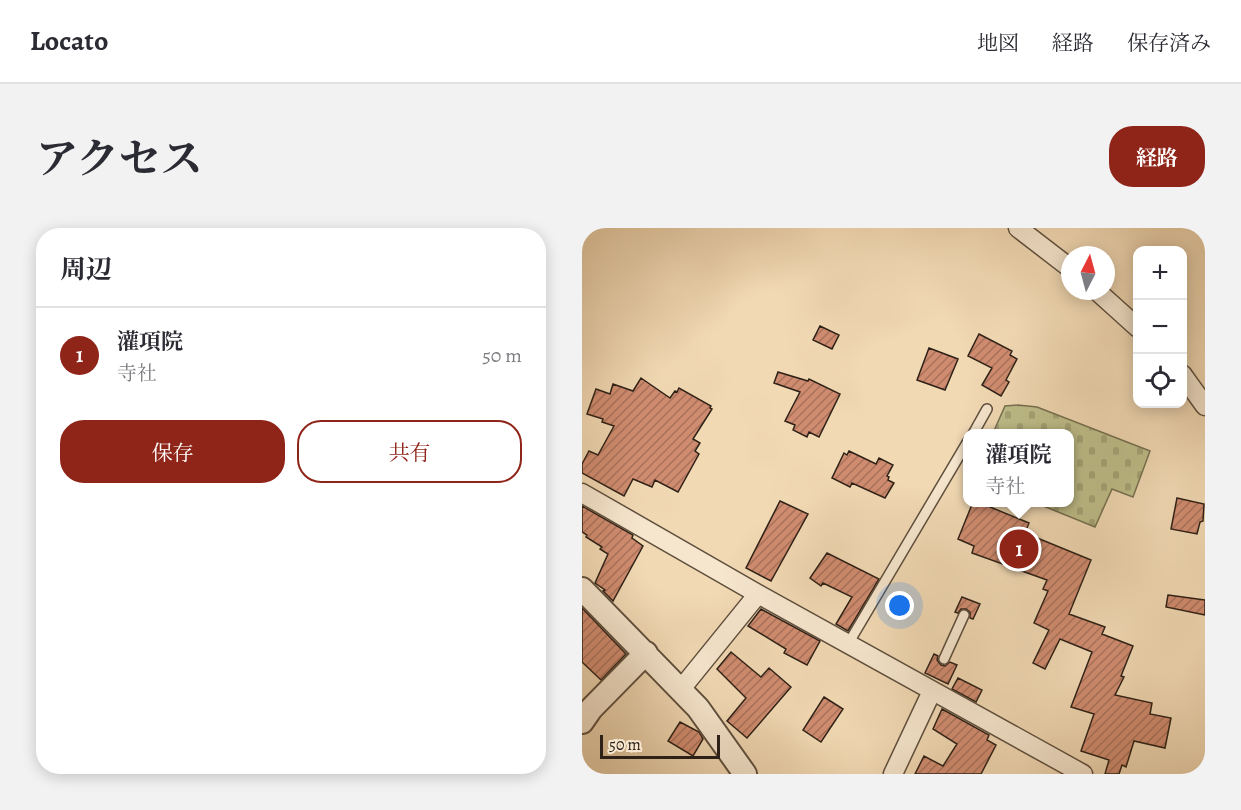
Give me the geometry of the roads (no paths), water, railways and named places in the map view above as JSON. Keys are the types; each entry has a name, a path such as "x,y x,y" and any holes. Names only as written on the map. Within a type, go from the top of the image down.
{"street":[{"path":"1018,228 1061,261"},
{"path":"1107,300 1133,324"},
{"path":"1187,381 1205,406"},
{"path":"582,493 848,644 932,686 1083,774"},
{"path":"582,589 698,708 745,774"},
{"path":"681,689 758,594"},
{"path":"582,722 591,709 646,653"},
{"path":"893,774 932,686"}],"lane":[{"path":"975,429 987,409"},
{"path":"848,644 963,449"},
{"path":"944,659 964,615"}],"place":[{"name":"灌項院","path":"1019,549"}]}
